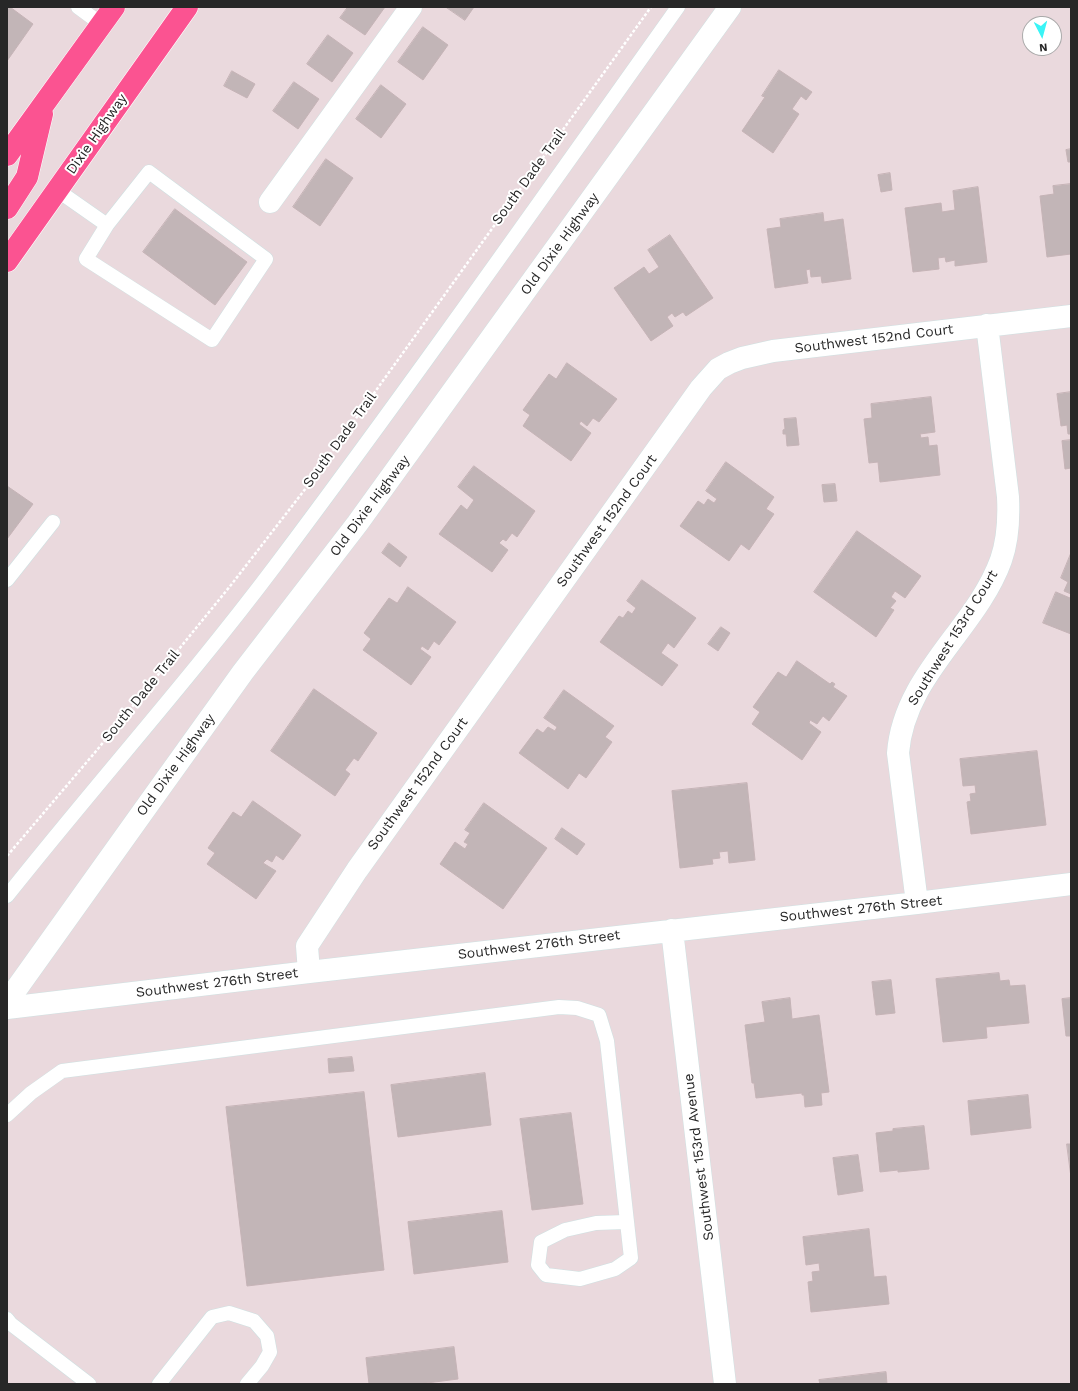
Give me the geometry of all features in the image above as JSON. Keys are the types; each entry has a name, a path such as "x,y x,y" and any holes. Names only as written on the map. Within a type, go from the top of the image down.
{"highway":[{"path":"8,152 114,7"},
{"name":"Dixie Highway","path":"7,261 187,7"},
{"path":"7,208 27,177 44,103"}],"street":[{"path":"270,202 411,7"},
{"name":"Old Dixie Highway","path":"7,1002 243,672 362,518 730,7"},
{"name":"Southwest 152nd Court","path":"309,972 307,946 353,876 701,388 718,369 742,358 773,351 1071,316"},
{"name":"Southwest 153rd Court","path":"917,903 898,753 899,739 905,720 919,689 934,664 979,602 993,577 1001,559 1008,524 1008,497 987,325"},
{"name":"Southwest 276th Street","path":"7,1008 1071,884"},
{"name":"Southwest 153rd Avenue","path":"672,930 725,1384"}],"lane":[{"path":"78,7 101,24"},
{"path":"7,896 168,701 275,566 444,335 678,7"},
{"path":"149,172 266,259 212,340 86,259 108,225 149,172"},
{"path":"57,190 108,225"},
{"path":"7,580 53,522"},
{"path":"7,1115 31,1093 62,1071 559,1007 577,1008 599,1015 607,1041 631,1258 615,1269 580,1279 546,1275 538,1265 541,1242 565,1230 596,1222 626,1222"},
{"path":"159,1384 212,1317 229,1313 254,1321 267,1336 270,1352 262,1366 248,1384"},
{"path":"7,1319 11,1324 89,1384"}],"path":[{"name":"South Dade Trail","path":"7,856 97,750 226,591 306,488 651,7"}],"building":[{"path":"7,7 10,7 33,24 7,61"},
{"path":"348,7 385,7 365,35 340,18"},
{"path":"446,7 474,7 465,20"},
{"path":"423,27 448,45 423,80 398,62"},
{"path":"328,35 353,53 332,82 307,64"},
{"path":"779,70 812,92 806,100 801,96 792,109 799,114 773,153 742,131 765,97 762,96"},
{"path":"232,71 255,84 247,98 224,86"},
{"path":"294,82 319,99 298,129 273,111"},
{"path":"381,85 406,104 381,138 356,119"},
{"path":"1071,149 1071,162 1068,162 1066,150"},
{"path":"326,159 353,178 320,226 293,207"},
{"path":"890,173 892,190 881,192 878,175"},
{"path":"1071,184 1071,254 1047,257 1040,196 1054,194 1053,186"},
{"path":"978,187 987,262 955,266 955,260 946,262 945,257 938,258 939,269 913,272 905,208 941,203 942,212 955,210 953,191"},
{"path":"175,209 247,262 215,305 143,252"},
{"path":"823,213 824,222 843,219 851,279 822,283 821,276 811,277 810,269 806,270 808,283 775,288 767,229 781,227 780,219"},
{"path":"670,235 713,298 686,316 683,312 675,317 672,313 667,317 673,326 651,341 614,288 644,267 649,274 659,267 648,250"},
{"path":"567,363 617,399 599,422 593,418 587,426 581,421 579,424 591,433 571,461 523,426 530,415 523,410 549,374 556,379"},
{"path":"1071,392 1071,434 1068,434 1067,425 1061,426 1057,394"},
{"path":"931,397 935,432 920,434 921,438 928,437 929,446 937,445 940,475 880,482 878,462 869,463 864,419 872,418 871,404"},
{"path":"796,418 799,445 787,446 786,434 783,434 783,430 785,429 784,419"},
{"path":"1071,440 1071,468 1065,469 1062,441"},
{"path":"726,462 774,497 766,509 774,514 749,550 741,544 729,561 680,526 698,501 704,505 708,499 714,503 717,499 706,491"},
{"path":"474,466 535,511 517,537 512,533 506,541 503,539 499,543 508,550 492,572 439,534 461,505 467,510 474,500 458,487"},
{"path":"835,484 837,501 824,502 822,485"},
{"path":"7,486 33,504 7,539"},
{"path":"857,531 921,576 905,598 895,591 891,597 896,601 890,608 894,610 876,637 814,592"},
{"path":"389,543 407,557 400,567 382,553"},
{"path":"1071,553 1071,594 1064,591 1068,582 1061,578"},
{"path":"642,580 696,618 674,648 668,643 661,653 678,665 662,686 600,642 619,616 623,618 628,611 632,614 636,608 627,601"},
{"path":"408,587 456,622 439,645 434,641 428,650 422,646 420,649 431,657 411,685 363,650 371,639 364,633 389,598 397,603"},
{"path":"1056,592 1070,598 1071,595 1071,634 1043,623"},
{"path":"721,627 730,633 718,651 708,644"},
{"path":"797,661 830,684 832,682 835,684 833,687 847,696 829,721 823,716 817,724 810,720 809,723 821,732 802,760 752,724 760,712 753,707 778,672 786,677"},
{"path":"314,689 377,733 358,761 354,758 345,770 350,774 335,796 271,751"},
{"path":"564,690 614,726 605,737 612,742 586,778 579,773 568,789 519,753 537,729 543,733 548,727 555,731 557,727 544,718"},
{"path":"1037,751 1046,825 971,834 967,802 971,801 970,794 976,793 975,785 963,786 960,759"},
{"path":"747,783 755,860 729,863 728,851 719,852 720,858 712,859 713,864 680,868 672,791"},
{"path":"253,801 301,835 283,860 276,855 272,862 267,859 263,863 276,871 256,899 207,864 215,853 208,848 233,812 241,817"},
{"path":"484,803 547,848 503,909 440,864 455,842 465,849 468,844 464,842 470,833 465,830"},
{"path":"562,828 585,844 577,855 555,839"},
{"path":"999,973 1000,981 1009,980 1010,986 1025,985 1029,1023 986,1027 987,1038 943,1042 936,979"},
{"path":"891,980 895,1013 876,1015 872,982"},
{"path":"790,998 792,1019 819,1015 829,1092 821,1093 822,1105 805,1107 804,1095 802,1095 802,1093 756,1098 754,1083 752,1083 745,1025 765,1022 762,1002"},
{"path":"1071,998 1071,1036 1066,1036 1062,999"},
{"path":"352,1057 354,1071 329,1073 328,1059"},
{"path":"485,1073 491,1125 398,1137 391,1085"},
{"path":"364,1092 384,1270 247,1286 226,1107"},
{"path":"1028,1095 1031,1128 971,1135 968,1101"},
{"path":"571,1113 583,1204 532,1210 520,1119"},
{"path":"924,1126 929,1169 880,1172 876,1133 893,1131 893,1129"},
{"path":"1067,1144 1071,1144 1071,1177"},
{"path":"858,1155 863,1191 838,1195 833,1158"},
{"path":"502,1211 508,1262 414,1274 408,1222"},
{"path":"869,1229 874,1277 886,1276 889,1304 811,1312 808,1282 813,1281 812,1272 820,1271 819,1263 806,1265 803,1237"},
{"path":"454,1347 458,1379 419,1384 369,1384 366,1358"},
{"path":"886,1372 887,1384 820,1384 819,1380"}]}
